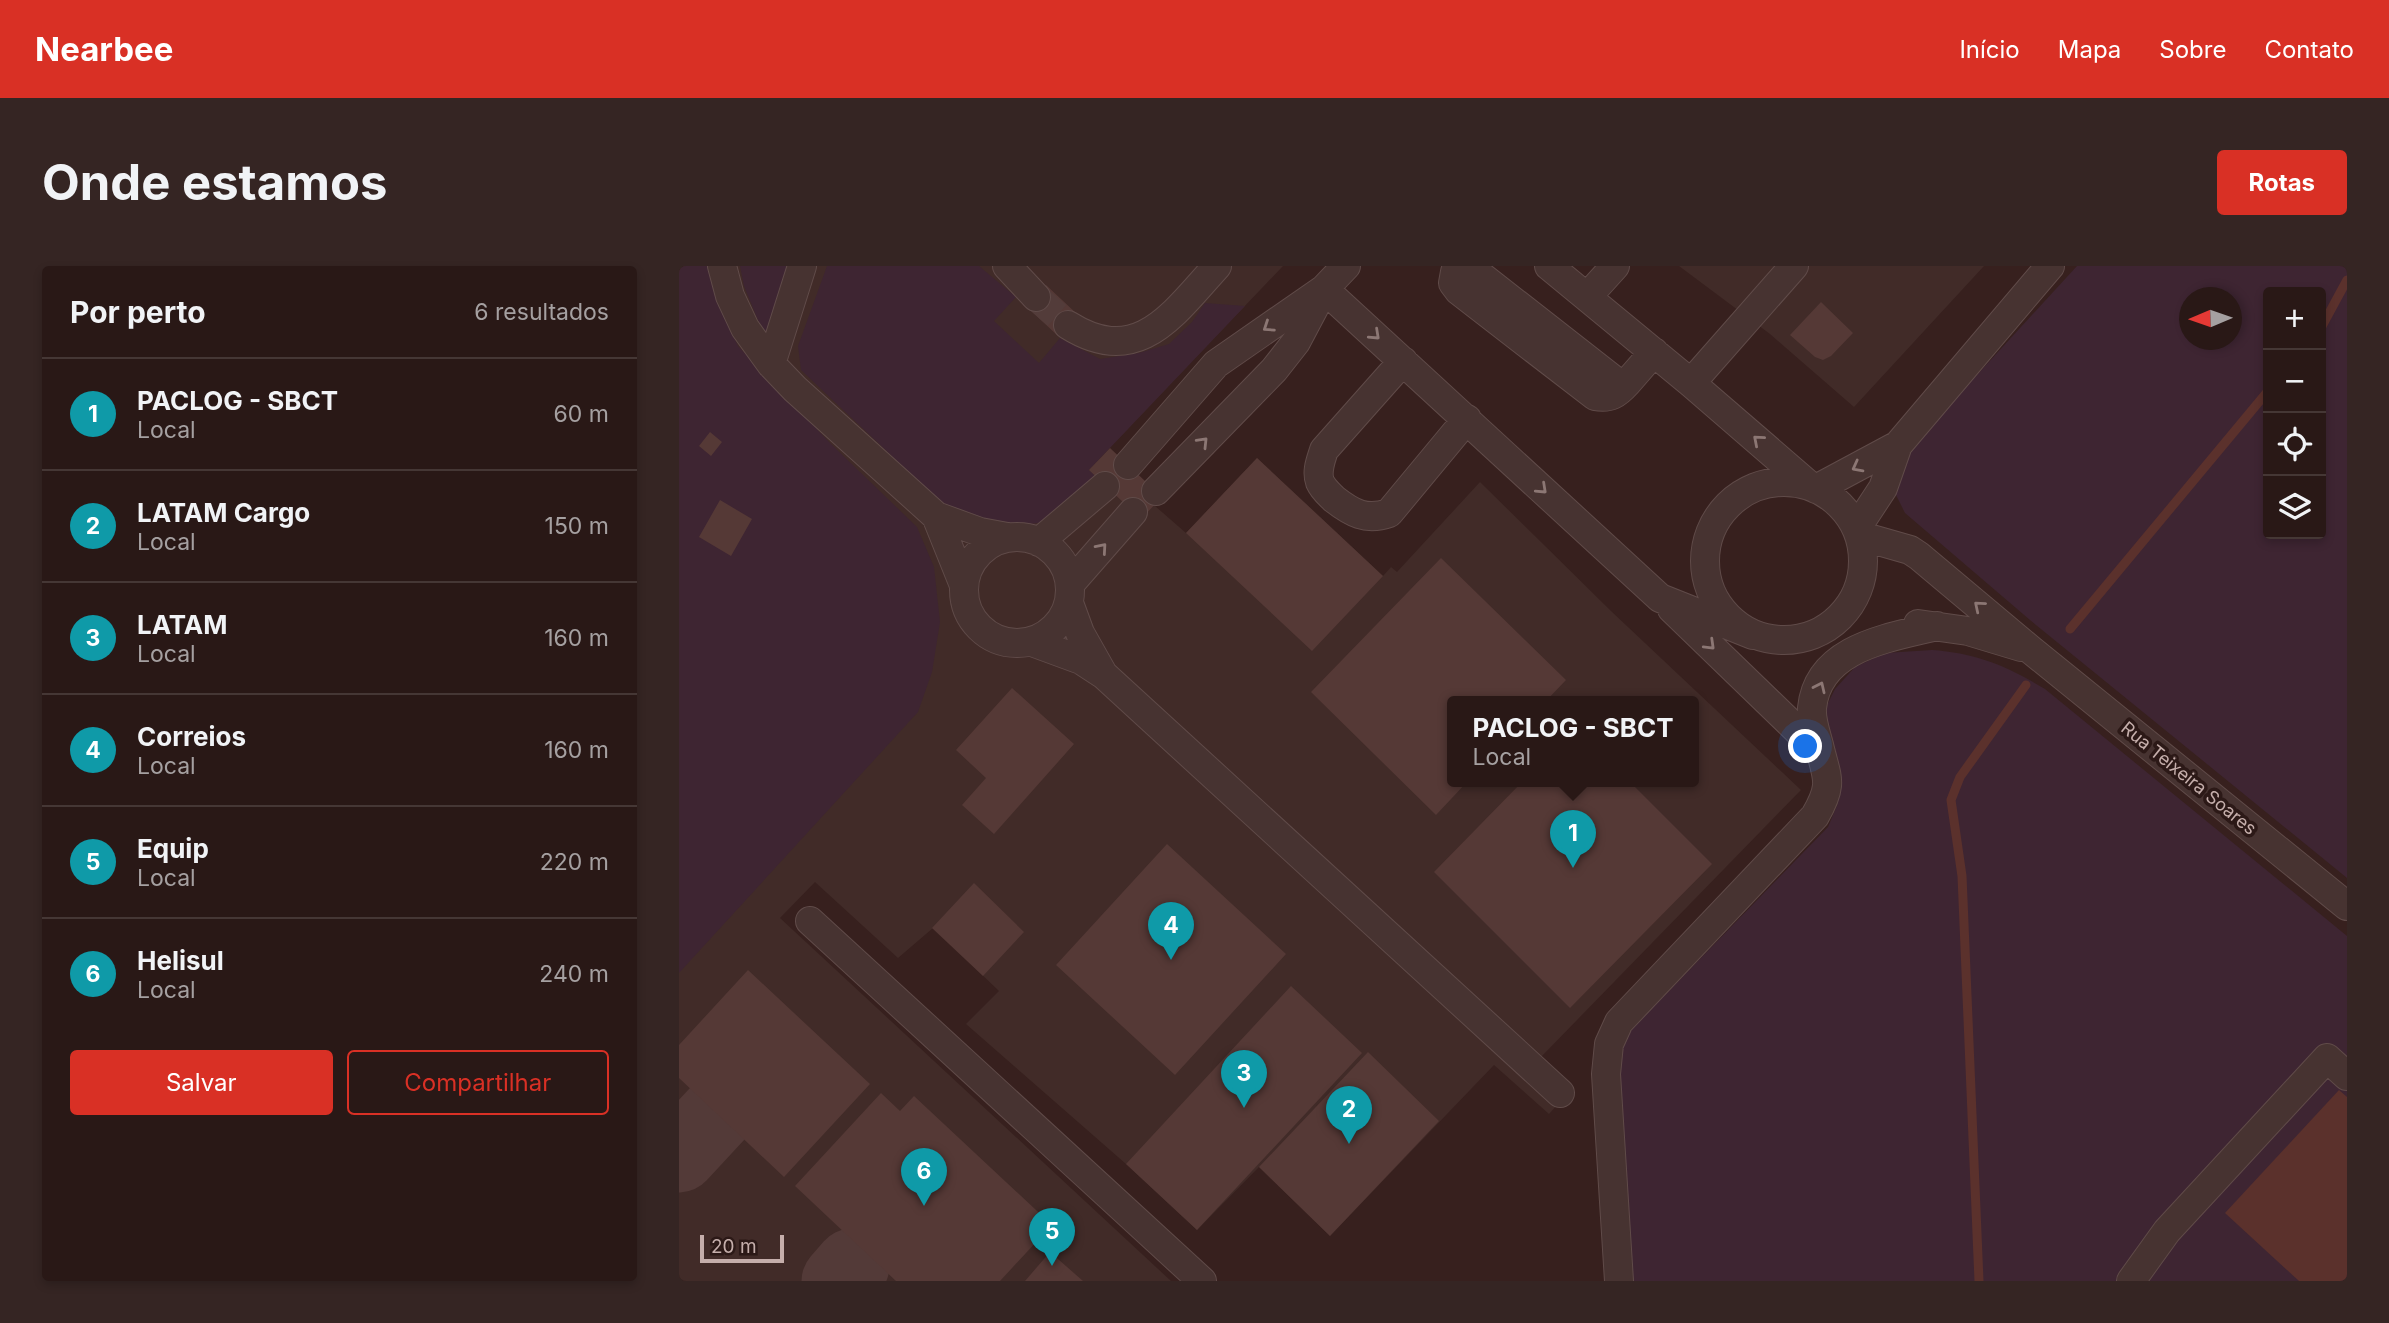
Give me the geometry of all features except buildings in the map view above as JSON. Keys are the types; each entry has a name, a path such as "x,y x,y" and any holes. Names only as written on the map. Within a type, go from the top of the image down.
{"street":[{"path":"722,266 730,296 745,328 771,364 795,389 936,516 980,532 1024,537 1039,542 1054,552 1065,567 1080,634 1104,674"},
{"path":"771,364 802,266"},
{"path":"1007,266 1036,297"},
{"path":"1068,325 1083,335 1099,340 1116,342 1140,338 1180,306 1217,266"},
{"path":"1128,465 1216,364 1324,289 1346,266"},
{"path":"1623,387 1467,266 1455,272 1453,283 1459,291 1595,396 1608,397 1618,393 1654,352"},
{"path":"1549,266 1812,487 1832,498 1860,531"},
{"path":"1587,297 1615,266"},
{"path":"1691,383 1794,266"},
{"path":"1661,598 1753,635 1776,641 1801,639 1823,631 1843,614 1857,592 1863,567 1860,531 1883,488 1898,445 2050,266"},
{"path":"1324,289 1661,598 1821,753"},
{"path":"1156,491 1273,370 1296,342 1324,289"},
{"path":"1403,361 1324,450 1319,466 1319,480 1326,492 1350,512 1365,517 1389,513 1467,419"},
{"path":"1753,635 1730,621 1713,599 1705,573 1705,546 1715,521 1732,500 1755,486 1782,481 1812,487 1898,445"},
{"path":"1039,542 1105,486"},
{"path":"936,516 963,583 969,616 981,630 996,640 1013,644 1032,642 1049,634 1061,620 1069,594 1133,512"},
{"name":"Rua Teixeira Soares","path":"1860,531 1919,556 2347,906"},
{"path":"963,583 968,567 978,553 991,543 1006,537"},
{"name":"Rua Teixeira Soares","path":"1823,631 1904,622 1968,631 2031,650"},
{"path":"1619,1281 1606,1074 1609,1044 1619,1022 1815,816 1826,796 1828,769 1821,753 1812,709 1818,686 1835,662 1863,645 1937,626"},
{"path":"1032,642 1060,651 1104,674 1560,1093"},
{"path":"810,921 1202,1281"},
{"path":"2131,1281 2167,1231 2327,1058 2347,1076"}],"shaded area":[{"path":"679,266 1283,266 1100,458 1186,533 1257,458 1383,576 1391,567 1397,572 1480,482 1611,611 1801,790 1541,1057 1571,1090 1549,1114 1494,1065 1330,1236 1259,1167 1197,1230 966,1024 999,991 933,928 898,958 815,882 780,918 1171,1281 679,1281"},
{"path":"679,266 709,266 721,309 738,346 831,444 917,527 934,567 940,622 932,672 918,712 679,973"},
{"path":"740,266 789,266 772,322 764,335 744,286"},
{"path":"827,266 979,266 1016,297 994,321 1039,363 1060,338 1100,359 1139,353 1169,344 1192,322 1205,303 1245,306 1089,470 1102,482 1058,520 1017,526 972,525 951,512 801,370 798,346"},
{"path":"1679,266 1984,266 1854,407 1770,334"},
{"path":"2077,266 2347,266 2347,878 2030,620 1905,513 1895,493 1898,461"},
{"path":"1932,650 1963,654 1991,662 2045,689 2347,936 2347,1281 1632,1281 1620,1077 1622,1050 1630,1031 1828,827 1838,803 1839,779 1823,713 1835,689 1855,667 1885,653"},
{"path":"2339,1090 2347,1097 2347,1281 2299,1281 2225,1213"}],"waterway":[{"path":"2326,319 2347,280"},
{"path":"2070,629 2263,397"},
{"path":"1979,1281 1962,876 1951,800 1960,777 2026,685"}],"taxiway":[{"path":"679,1155 717,1114"},
{"path":"839,1281 852,1266"}],"tunnel":[{"path":"1036,297 1068,325"}],"place":[{"name":"PACLOG - SBCT","path":"1573,868"},
{"name":"Correios","path":"1171,960"},
{"name":"LATAM","path":"1244,1108"},
{"name":"LATAM Cargo","path":"1349,1144"},
{"name":"Helisul","path":"924,1206"},
{"name":"Equip","path":"1052,1266"}]}
